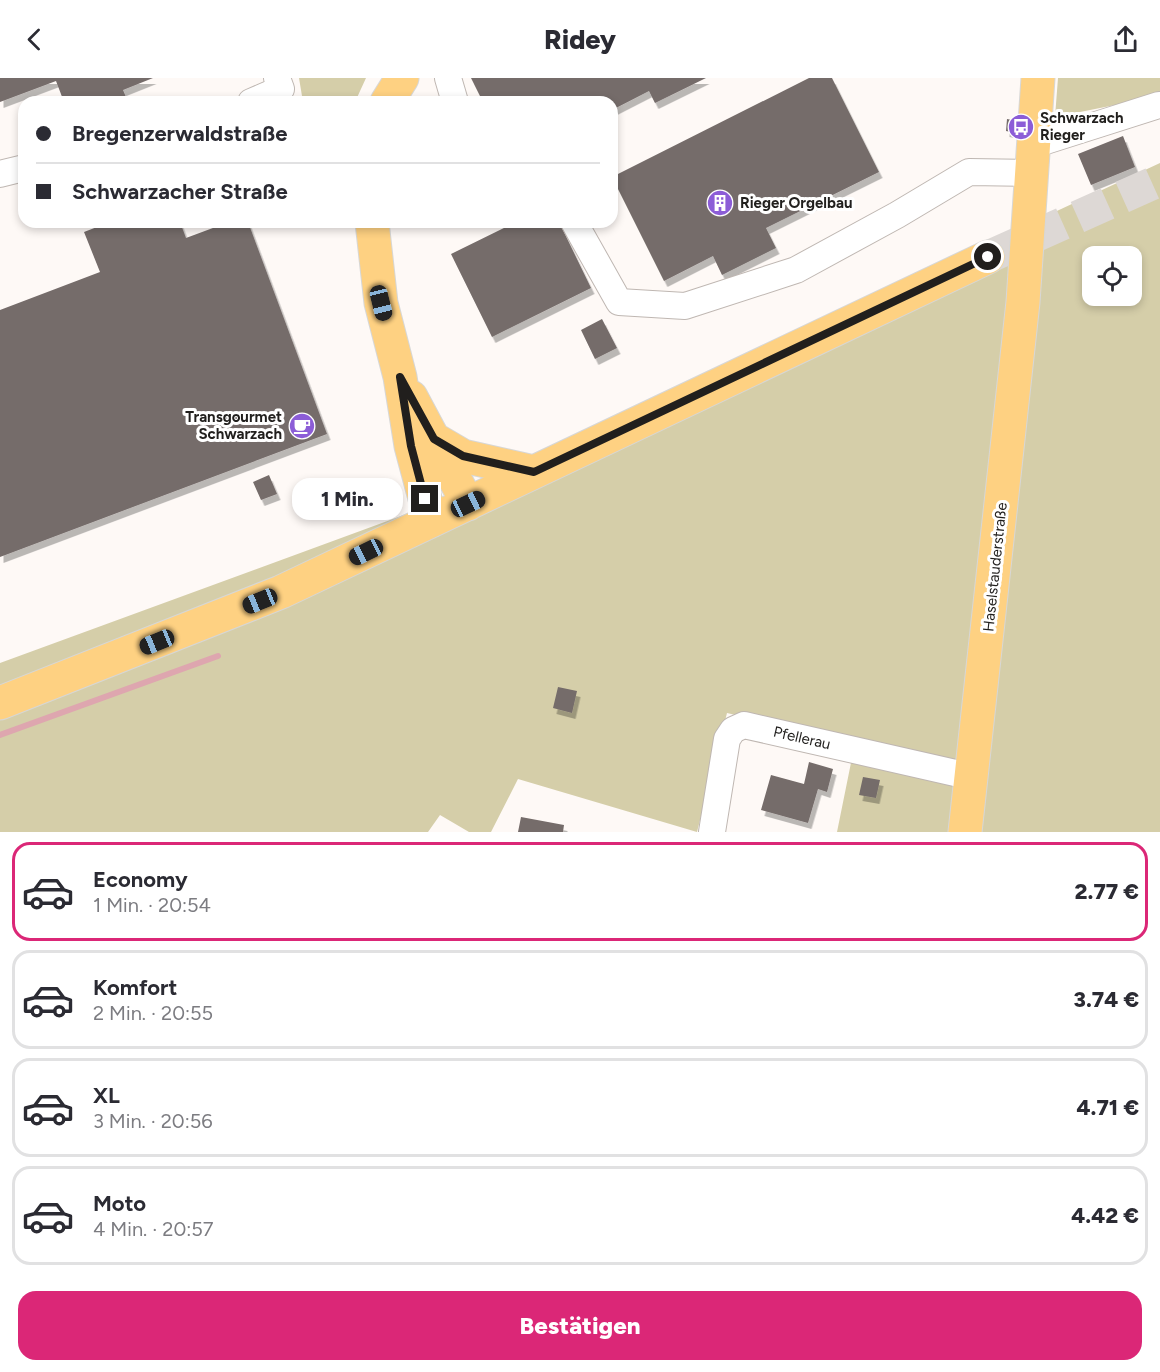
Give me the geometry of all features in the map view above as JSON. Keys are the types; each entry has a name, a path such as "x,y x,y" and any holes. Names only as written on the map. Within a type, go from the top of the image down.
{"main road":[{"path":"391,96 402,78"},
{"name":"Haselstauderstraße","path":"966,832 1023,302 1038,78"},
{"path":"373,228 381,303 400,377 411,446 430,522"},
{"path":"0,703 281,592 988,257"},
{"path":"400,377 468,504"},
{"path":"434,439 463,456 534,472"}],"street":[{"path":"448,78 453,96"},
{"path":"266,96 281,90"},
{"path":"576,228 619,302 685,306 796,270 897,215 969,172 1032,159 1159,105"},
{"path":"0,174 18,170"},
{"name":"Pfellerau","path":"712,832 728,739 733,730 744,725 973,777"}],"shaded area":[{"path":"299,78 366,78 358,96 302,96"},
{"path":"1058,78 1160,78 1160,106 1135,101 1055,117"},
{"path":"1160,163 1160,832 837,832 855,743 727,713 697,832 518,779 491,832 469,832 440,815 428,832 0,832 0,663 401,516"}],"building":[{"path":"0,78 153,78 123,90 126,96 62,96 56,81 0,102"},
{"path":"471,78 706,78 655,103 649,91 618,107 618,96 480,96"},
{"name":"Rieger Orgelbau","path":"809,78 832,78 879,172 766,228 776,248 722,275 713,256 664,281 618,189 618,174"},
{"path":"1007,119 1012,120 1011,132 1006,131"},
{"path":"1123,136 1135,167 1091,185 1078,154"},
{"name":"Transgourmet Schwarzach","path":"94,228 182,228 186,238 213,228 250,228 327,434 0,557 0,310 100,272 84,232"},
{"path":"504,228 562,228 591,288 492,337 451,254"},
{"path":"602,319 617,348 595,359 581,330"},
{"path":"269,475 277,494 261,500 253,482"},
{"path":"558,687 577,691 572,713 553,708"},
{"path":"809,762 833,769 827,792 818,789 808,823 761,810 771,775 804,784"},
{"path":"863,777 880,780 876,798 859,795"},
{"path":"521,817 564,825 563,832 518,832"}],"waterway":[{"path":"0,735 218,656"}],"tunnel":[{"path":"988,257 1160,180"}],"place":[{"name":"Schwarzach Rieger","path":"1021,127"},
{"name":"Rieger Orgelbau","path":"720,203"},
{"name":"Transgourmet Schwarzach","path":"302,426"}],"route":[{"path":"425,499 411,446 400,377 434,439 463,456 534,472 988,257"}]}
